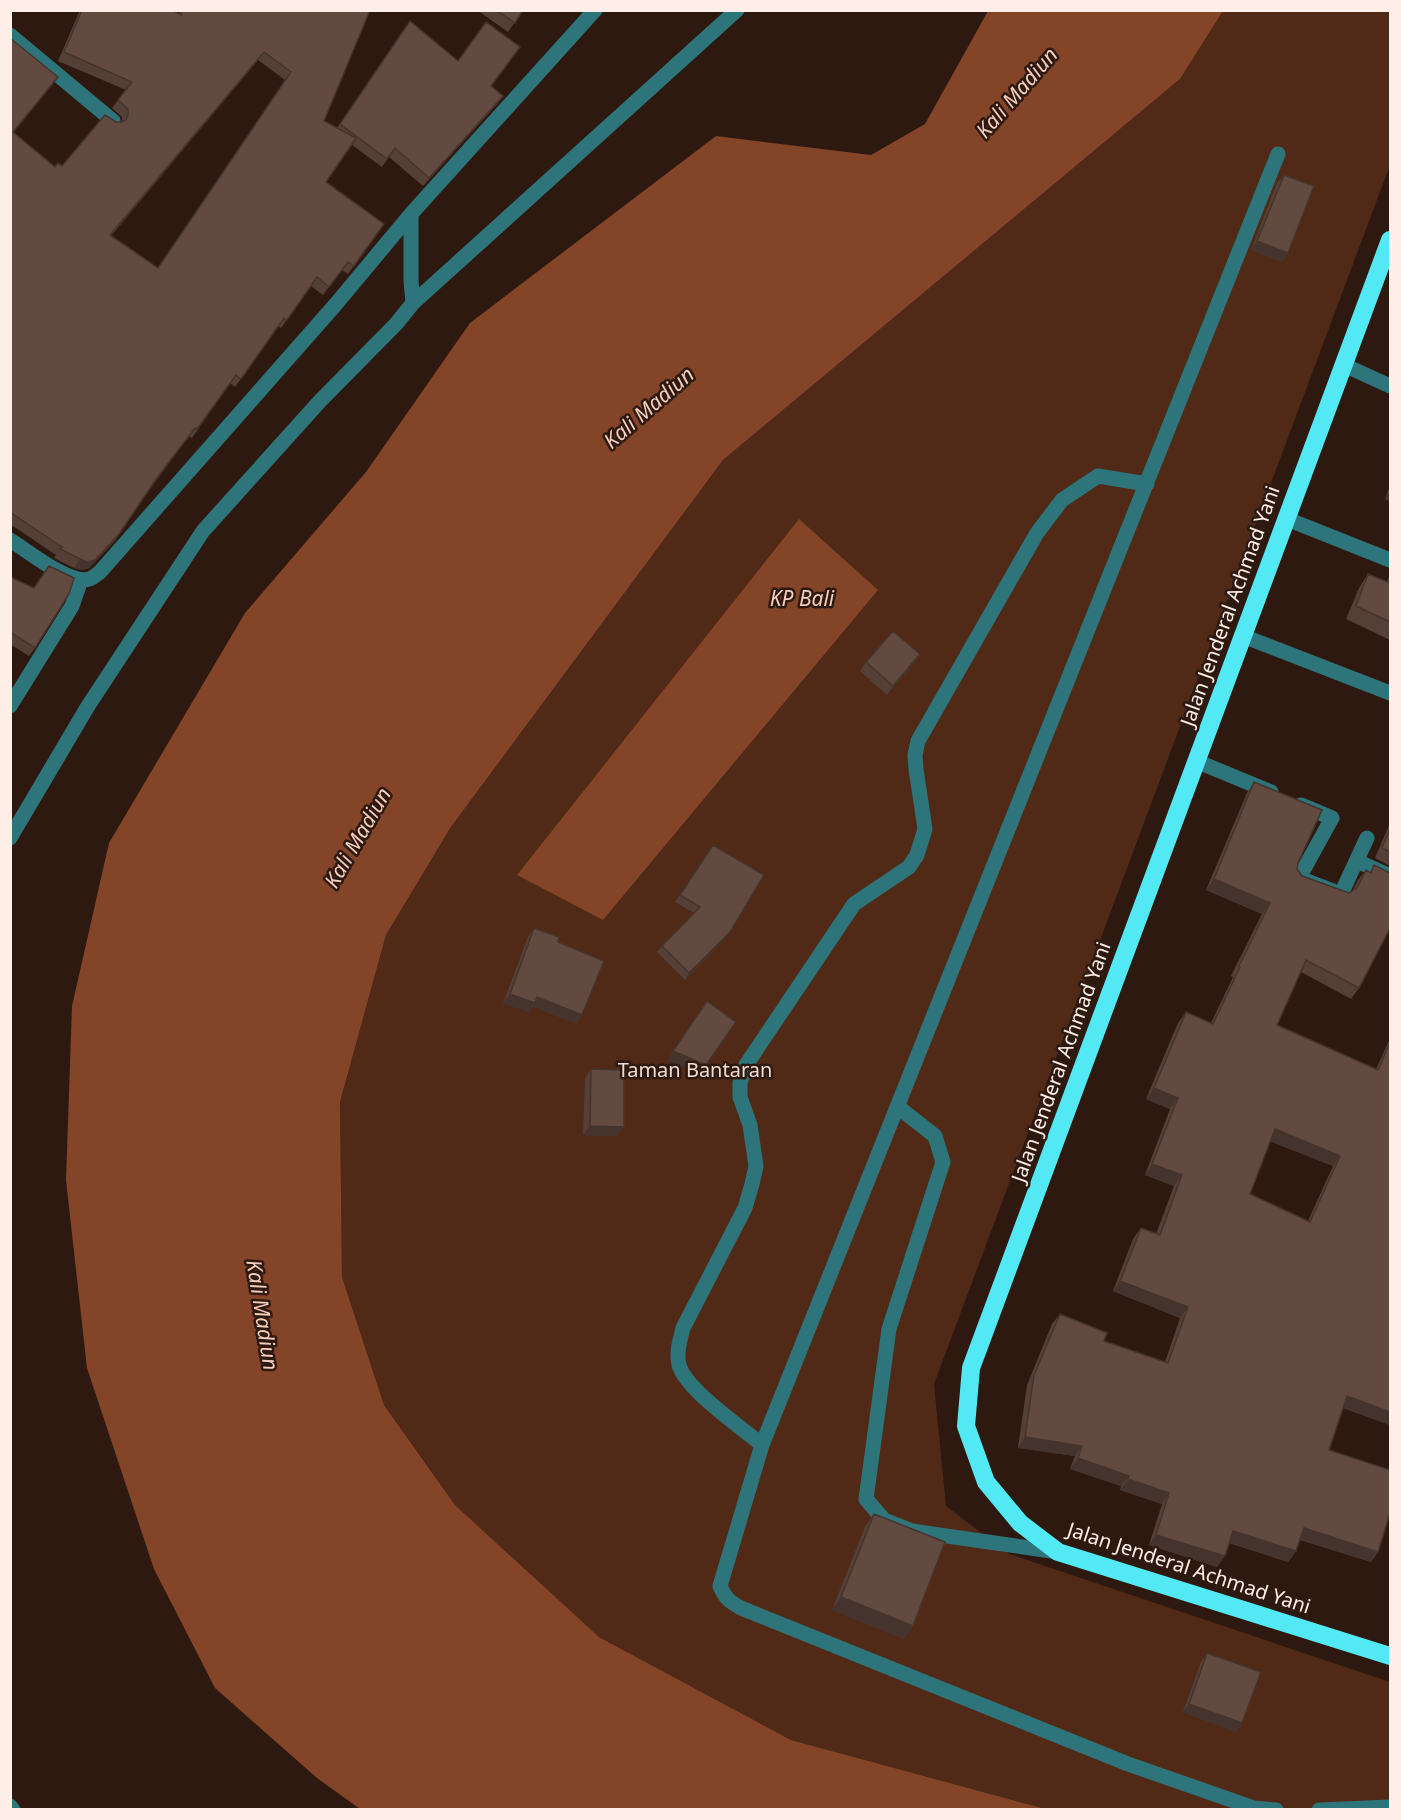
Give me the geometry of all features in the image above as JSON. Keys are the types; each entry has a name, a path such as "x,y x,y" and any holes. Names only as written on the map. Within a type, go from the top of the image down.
{"highway":[{"name":"Jalan Jenderal Achmad Yani","path":"1390,240 971,1368 966,1426 986,1482 1020,1523 1058,1552 1390,1656"}],"street":[{"path":"10,540 66,576 81,580 90,579 100,572 328,313 411,214 595,10"},
{"path":"10,838 88,706 203,531 320,401 396,324 413,303 736,10"},
{"path":"10,35 113,121"},
{"path":"1276,1809 1254,1808 1128,1764 741,1608 729,1601 720,1586 762,1445 1278,154"},
{"path":"411,214 413,303"},
{"path":"1344,365 1390,386"},
{"path":"762,1445 693,1388 678,1362 683,1328 745,1208 753,1184 756,1166 750,1125 740,1097 740,1083 746,1065 854,904 909,867 918,855 925,829 916,769 915,755 918,741 1037,533 1062,500 1098,476 1147,484"},
{"path":"1287,519 1390,560"},
{"path":"10,706 72,606 81,580"},
{"path":"1243,636 1390,693"},
{"path":"1196,761 1332,818 1299,878 1341,894 1367,838"},
{"path":"1357,861 1390,876"},
{"path":"898,1107 935,1136 943,1162 889,1329 866,1499 884,1520 912,1531 1058,1552"},
{"path":"10,1806 14,1809"},
{"path":"1319,1809 1390,1806"}],"green space":[{"name":"Taman Bantaran","path":"1223,11 1390,11 1390,165 934,1384 946,1506 1009,1554 1390,1682 1390,1809 1046,1809 791,1740 599,1637 455,1505 384,1405 342,1277 340,1102 386,935 451,827 723,460 1180,79"}],"water":[{"name":"Kali Madiun","path":"988,11 1223,11 1180,79 723,460 451,827 386,935 340,1102 342,1277 384,1405 455,1505 599,1637 791,1740 1046,1809 360,1809 317,1778 215,1688 154,1569 87,1368 66,1180 72,1006 109,843 245,613 366,472 470,323 716,136 871,155 925,124"},
{"name":"KP Bali","path":"799,519 878,590 603,920 517,875"}],"building":[{"path":"82,10 172,10 181,15 183,10 370,10 324,121 356,138 326,182 384,224 354,266 348,262 329,287 317,277 287,320 284,318 241,379 236,375 197,429 195,428 156,479 119,534 95,560 87,562 60,549 62,547 10,512 10,38 58,77 13,132 55,167 58,163 62,166 105,115 116,122 126,120 128,109 118,100 132,82 64,52","holes":["264,52 291,72 158,268 110,235"]},
{"path":"496,10 523,10 515,23"},
{"path":"410,21 458,61 486,22 520,47 491,86 503,96 429,178 395,148 387,159 340,124"},
{"path":"1284,175 1314,186 1288,253 1257,241"},
{"path":"49,566 74,578 69,594 35,648 10,632 10,577 34,588"},
{"path":"1368,574 1390,583 1390,622 1356,606"},
{"path":"893,631 920,654 893,686 866,662"},
{"path":"1254,782 1322,810 1298,863 1297,869 1302,876 1349,893 1357,888 1366,870 1371,873 1374,865 1390,873 1390,928 1359,988 1306,960 1277,1025 1378,1070 1390,1042 1390,1412 1347,1396 1329,1450 1390,1470 1390,1513 1378,1552 1304,1528 1296,1551 1233,1531 1225,1556 1156,1535 1169,1493 1078,1458 1082,1446 1025,1437 1034,1375 1060,1314 1107,1333 1104,1341 1168,1363 1188,1307 1120,1281 1141,1228 1160,1235 1182,1175 1152,1164 1178,1098 1154,1088 1186,1012 1213,1024 1270,903 1214,879","holes":["1275,1129 1340,1156 1310,1222 1250,1194"]},
{"path":"1390,829 1390,852 1382,848"},
{"path":"713,845 764,875 730,932 689,973 662,946 700,907 680,895"},
{"path":"534,928 559,937 558,942 604,961 582,1015 537,997 535,1003 510,994"},
{"path":"707,1001 736,1022 706,1065 673,1051"},
{"path":"591,1069 624,1070 624,1127 590,1126"},
{"path":"874,1514 945,1542 913,1626 841,1597"},
{"path":"1207,1653 1261,1672 1242,1723 1189,1704"}]}
